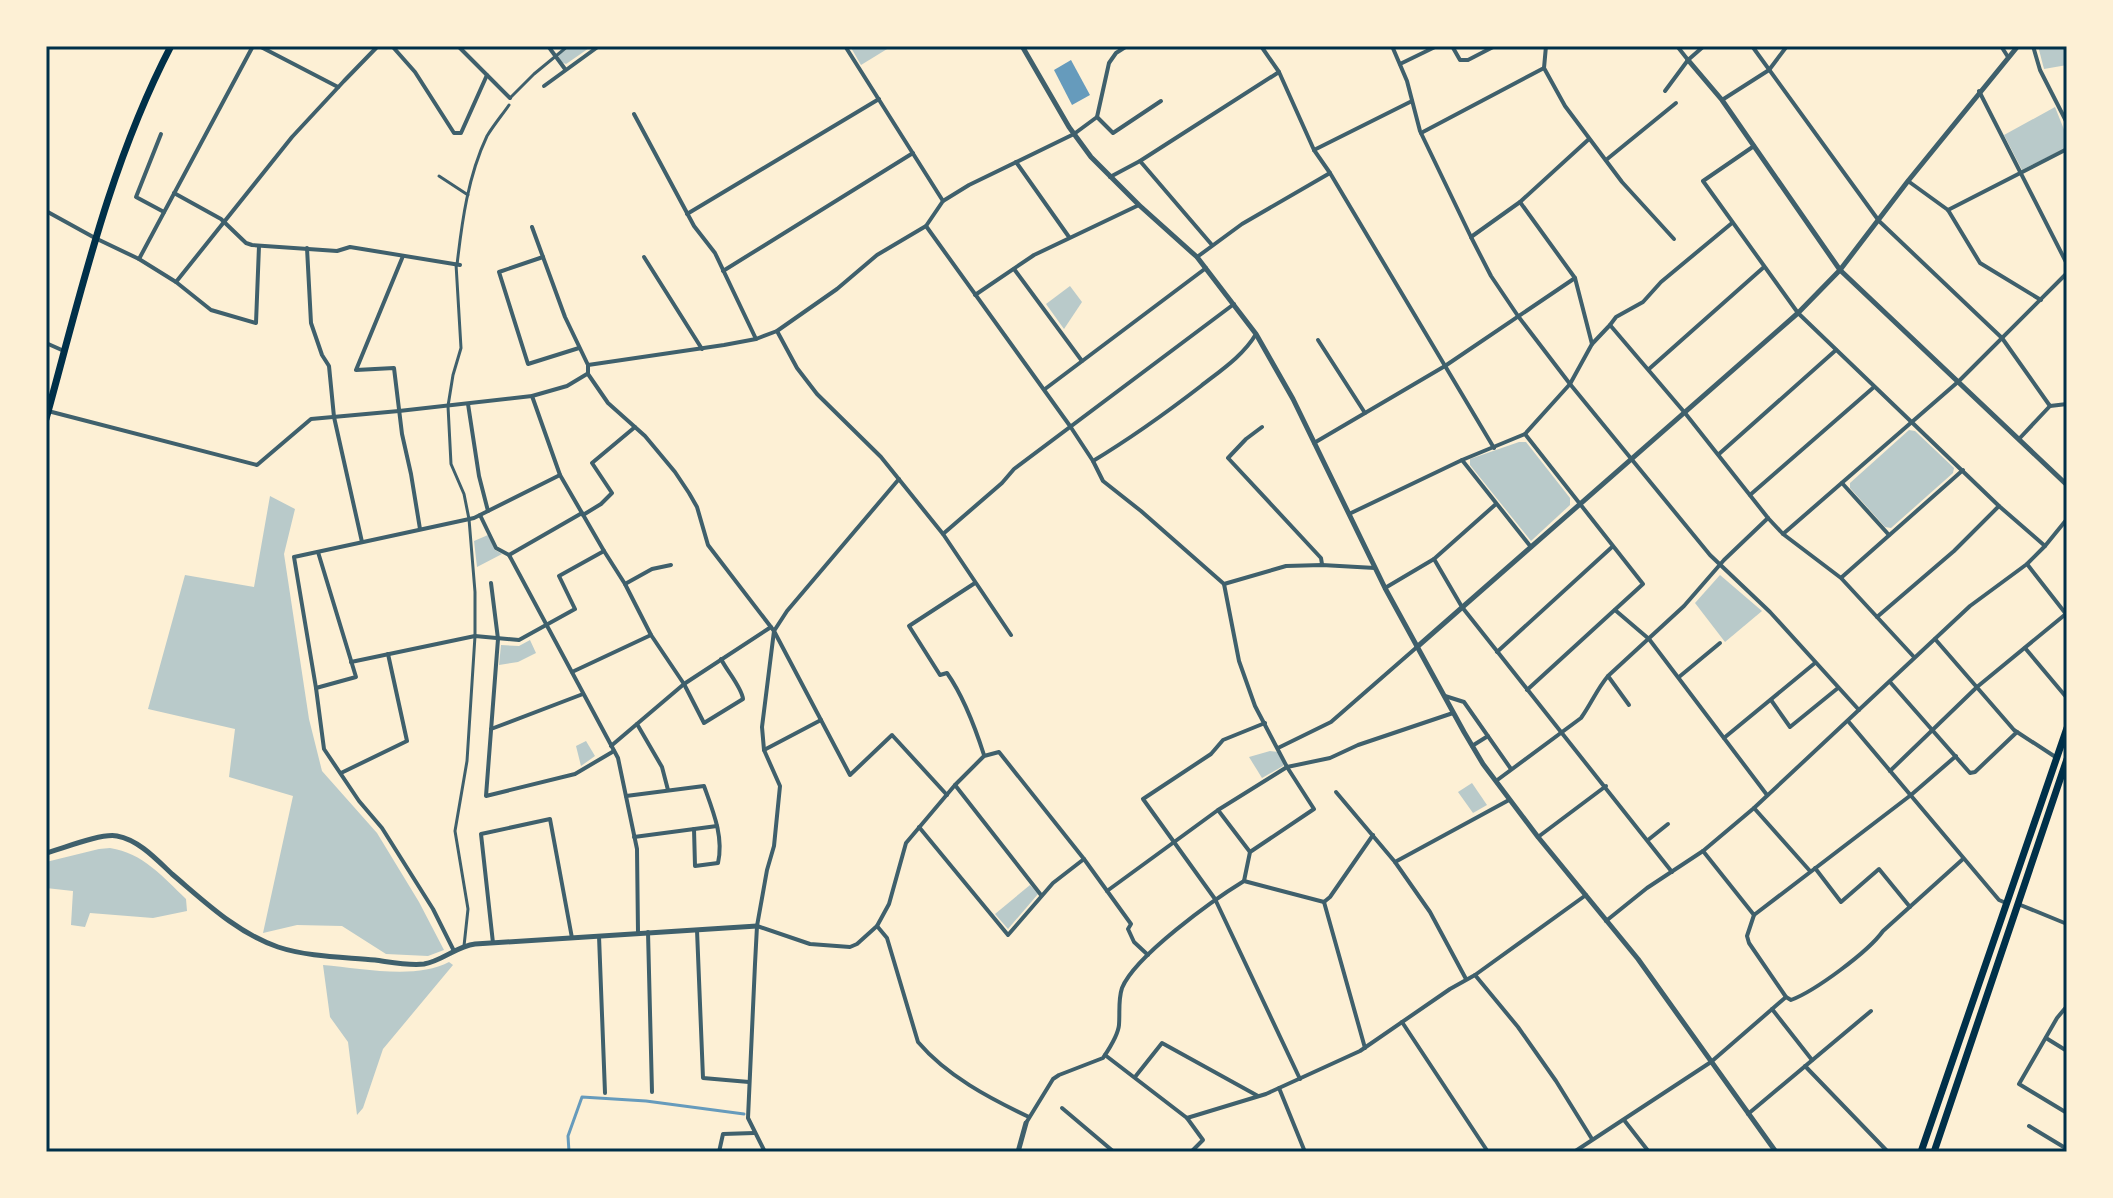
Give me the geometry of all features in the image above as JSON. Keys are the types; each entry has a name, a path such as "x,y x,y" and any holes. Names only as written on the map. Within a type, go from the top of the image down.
{"main road":[{"path":"47,415 95,238 136,120 171,46"},
{"path":"1921,1152 2067,728"},
{"path":"1934,1152 2067,759"}],"street":[{"path":"139,259 253,46"},
{"path":"259,46 338,87"},
{"path":"176,282 292,137 378,46"},
{"path":"392,46 415,72 454,133 461,133 487,75"},
{"path":"458,46 510,98 568,46"},
{"path":"548,46 565,69"},
{"path":"544,86 599,46"},
{"path":"845,46 943,201"},
{"path":"1022,46 1074,134 1110,177 1197,257 1256,334 1277,369 1385,588 1472,746 1538,837 1638,959 1776,1152"},
{"path":"588,365 702,349 756,339 777,331 837,289 877,255 926,226 943,201 969,185 1074,134 1097,117 1109,63 1116,53 1127,46"},
{"path":"1261,46 1279,72 1314,150 1494,448"},
{"path":"1392,46 1421,133 1491,276 1518,316 1719,566 1770,612 1859,710"},
{"path":"1400,64 1437,46"},
{"path":"1452,46 1460,60 1468,60 1495,46"},
{"path":"1546,46 1544,68 1565,106 1622,182 1674,239"},
{"path":"1677,46 1722,100 1840,270 2067,485"},
{"path":"1665,91 1688,60 1704,46"},
{"path":"1752,46 1879,221 2002,338 2050,406"},
{"path":"1722,100 1769,70 1787,46"},
{"path":"2001,46 2009,58"},
{"path":"1278,748 1331,722 1798,313 1840,270 1979,91 2018,46"},
{"path":"2033,46 2040,70 2067,123"},
{"path":"1421,133 1544,68"},
{"path":"1110,177 1279,72"},
{"path":"1979,91 2067,264"},
{"path":"687,214 879,99"},
{"path":"1097,117 1113,133 1161,101"},
{"path":"1314,150 1412,101"},
{"path":"1606,160 1676,103"},
{"path":"464,946 468,909 455,831 467,761 475,592 469,519 464,494 451,464 448,406 461,348 458,265 463,212 488,136 509,105"},
{"path":"634,114 687,214 715,253 756,339"},
{"path":"161,134 136,197 164,212"},
{"path":"1471,237 1520,202 1589,139"},
{"path":"1754,146 1703,181 1764,267 1798,313 1999,506 2045,546"},
{"path":"1948,210 2067,149"},
{"path":"723,271 913,153"},
{"path":"1140,161 1212,245"},
{"path":"1016,162 1069,237"},
{"path":"1197,257 1242,224 1330,173"},
{"path":"439,176 468,195"},
{"path":"1908,181 1948,210 1980,263 2041,300"},
{"path":"174,193 225,223 246,243 337,251 350,247 458,265"},
{"path":"1520,202 1575,278 1592,344"},
{"path":"975,295 1034,255 1139,205"},
{"path":"46,211 139,259 176,282 211,310 256,323 259,246"},
{"path":"1349,514 1462,460 1525,434 1570,384 1592,344 1616,317 1643,302 1661,282 1732,223"},
{"path":"926,226 1045,389 1103,481 1224,584 1239,661 1255,706 1287,767 1314,809 1250,852 1244,881 1215,899 1148,955 1121,991 1118,1031 1105,1055 1053,1079 1027,1120 1018,1152"},
{"path":"532,227 565,317 588,365 588,374 608,403 645,436 675,472 697,507 708,545 772,629 850,775 892,735 947,795"},
{"path":"307,248 311,323 329,366 334,417 362,542"},
{"path":"403,256 356,370 394,368 420,529"},
{"path":"543,257 499,272 528,364 579,348"},
{"path":"644,257 702,349"},
{"path":"1648,370 1764,267"},
{"path":"1045,389 1206,268"},
{"path":"1014,269 1082,361"},
{"path":"1783,534 1959,381 2067,273"},
{"path":"1314,443 1445,366 1575,278"},
{"path":"943,534 1014,469 1234,304"},
{"path":"1610,325 1719,454 1768,518 1783,534 1841,578 1914,658"},
{"path":"777,331 797,368 817,394 881,457 943,534 1011,635"},
{"path":"1093,461 1144,429 1228,365 1256,334"},
{"path":"1318,340 1365,413"},
{"path":"46,343 64,351"},
{"path":"1719,454 1836,350"},
{"path":"47,415 257,465 311,419 532,396 567,386 588,374"},
{"path":"1750,495 1874,387"},
{"path":"532,396 560,475 704,723 743,699 740,688 721,659"},
{"path":"468,404 479,476 488,511"},
{"path":"2019,439 2050,406 2067,404"},
{"path":"509,555 601,504 612,493 592,463 635,427"},
{"path":"1262,427 1228,458 1321,558 1322,565"},
{"path":"1525,434 1643,584 1527,690"},
{"path":"1462,460 1531,547"},
{"path":"1841,578 1963,470"},
{"path":"454,951 433,909 382,828 359,801 324,749 294,557 469,519 560,475"},
{"path":"491,583 498,639 486,796 575,774 613,748 684,684 772,629 899,479"},
{"path":"1842,483 1889,536"},
{"path":"1385,588 1434,559 1496,504"},
{"path":"1877,617 1954,551 1999,506"},
{"path":"480,515 496,548 509,555 618,758 637,849 638,933"},
{"path":"1495,781 1581,718 1608,676 1684,606 1768,518"},
{"path":"1606,921 1647,888 1703,851 1754,808 1970,606 2027,564 2067,519"},
{"path":"1497,652 1612,547"},
{"path":"351,662 475,636 519,640 575,609 559,576 604,551"},
{"path":"316,688 356,677 318,552"},
{"path":"1434,559 1462,607 1672,872"},
{"path":"1890,771 1977,687 2067,614 2027,564"},
{"path":"625,584 652,569 671,565"},
{"path":"1224,584 1286,566 1375,568"},
{"path":"975,583 909,626 940,675 947,673 954,683 984,756"},
{"path":"1615,610 1649,639 1767,795"},
{"path":"765,1152 748,1118 757,926 774,846 780,786 764,750 763,714 772,629"},
{"path":"572,672 651,635"},
{"path":"1935,639 2017,732 2057,758"},
{"path":"1679,677 1720,643"},
{"path":"2025,648 2067,698"},
{"path":"341,773 407,741 388,654"},
{"path":"1724,738 1815,663"},
{"path":"1608,676 1629,705"},
{"path":"1890,682 1970,773 1975,772 2017,732"},
{"path":"1771,700 1790,727 1838,688"},
{"path":"491,729 583,694"},
{"path":"1445,696 1464,702 1512,770"},
{"path":"1107,891 1218,810 1287,767 1330,758 1358,745 1453,713"},
{"path":"764,750 821,720"},
{"path":"1848,721 1963,859 1999,900 2006,903"},
{"path":"1265,723 1223,740 1211,754 1143,799 1215,899 1300,1079"},
{"path":"637,724 662,767 668,791"},
{"path":"1472,746 1488,736"},
{"path":"46,853 115,835 130,840 205,901 257,938 303,952 419,964 433,961 464,946 757,926 810,944 850,947 877,926 889,904 906,843 984,756 999,752 1084,859 1131,924 1128,929 1134,942 1148,955"},
{"path":"1956,756 1911,795 1754,915 1747,936 1749,943 1786,997 1791,1000 1805,995 1874,944 1883,931 1963,859"},
{"path":"955,785 1041,895"},
{"path":"626,796 704,786 717,826 721,851 718,863 695,866 694,829"},
{"path":"1538,837 1606,786"},
{"path":"1336,792 1395,862 1430,912 1466,979"},
{"path":"1395,862 1510,800"},
{"path":"1754,808 1841,902 1879,869 1911,907"},
{"path":"1218,810 1250,852"},
{"path":"493,943 481,834 550,819 572,938"},
{"path":"1648,840 1668,824"},
{"path":"634,837 717,826"},
{"path":"919,827 1008,935 1053,883 1084,859"},
{"path":"1324,902 1373,835"},
{"path":"1703,851 1754,915"},
{"path":"1244,881 1324,902"},
{"path":"1187,1118 1279,1088 1365,1048 1475,975 1586,895"},
{"path":"1324,902 1365,1048"},
{"path":"2018,904 2067,924"},
{"path":"877,926 887,938 918,1042 926,1052 980,1093 1027,1120"},
{"path":"697,930 703,1078 750,1082"},
{"path":"648,932 652,1092"},
{"path":"599,936 605,1093"},
{"path":"1475,975 1518,1027 1592,1140"},
{"path":"1574,1152 1711,1062 1786,997"},
{"path":"2067,1006 2019,1084 2067,1113"},
{"path":"1772,1009 1812,1060"},
{"path":"1748,1114 1871,1011"},
{"path":"1402,1022 1488,1152"},
{"path":"2046,1038 2067,1051"},
{"path":"1135,1077 1162,1043 1258,1096"},
{"path":"1105,1055 1187,1118 1203,1140 1191,1152"},
{"path":"1805,1066 1888,1152"},
{"path":"1279,1088 1305,1152"},
{"path":"1062,1108 1114,1152"},
{"path":"1624,1120 1649,1152"},
{"path":"2029,1126 2066,1150"},
{"path":"719,1152 723,1134 756,1133"}],"shaded area":[{"path":"572,46 592,46 566,64 561,62 558,55"},
{"path":"850,46 892,46 861,65"},
{"path":"2038,46 2067,46 2067,65 2044,69"},
{"path":"2055,107 2067,137 2067,147 2022,170 2004,135"},
{"path":"1070,286 1082,302 1064,329 1046,304"},
{"path":"1909,430 1915,431 1954,468 1953,473 1891,528 1885,527 1850,488 1850,483"},
{"path":"1526,442 1570,498 1570,505 1531,541 1470,465 1470,459"},
{"path":"270,496 295,509 284,554 309,719 322,771 377,833 419,902 444,950 428,956 386,954 342,926 297,925 263,933 293,796 229,777 235,729 148,709 185,575 254,587"},
{"path":"488,535 495,550 502,554 477,567 474,541"},
{"path":"1720,575 1762,611 1725,642 1695,603"},
{"path":"530,640 536,653 518,662 499,665 501,645 519,646"},
{"path":"586,741 595,756 581,766 576,746"},
{"path":"1278,752 1284,763 1262,778 1249,757"},
{"path":"1472,783 1487,805 1473,813 1458,792"},
{"path":"110,848 133,855 152,867 186,899 187,911 153,918 90,913 85,927 71,925 73,891 46,888 46,862"},
{"path":"1030,885 1038,894 1008,929 995,914"},
{"path":"449,962 453,965 383,1049 363,1108 357,1115 348,1042 330,1017 323,965 404,972"}],"water":[{"path":"1071,60 1090,95 1072,105 1054,70"}],"waterway":[{"path":"569,1152 568,1136 582,1097 646,1101 744,1114"}]}
